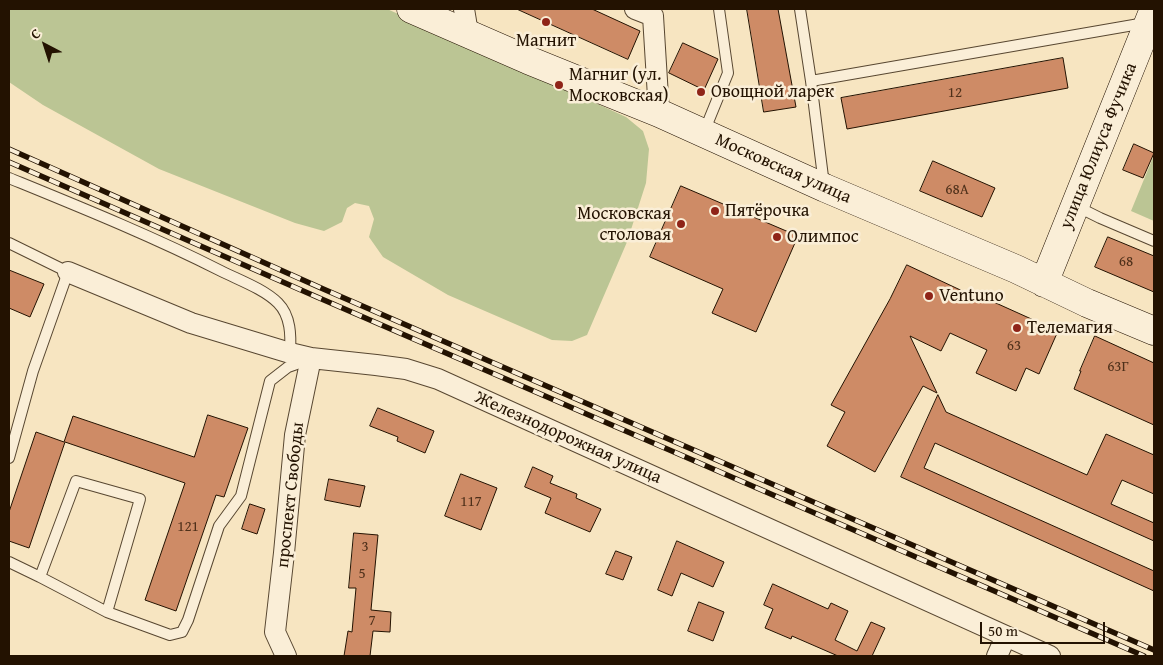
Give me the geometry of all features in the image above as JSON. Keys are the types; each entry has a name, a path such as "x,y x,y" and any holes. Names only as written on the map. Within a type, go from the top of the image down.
{"street":[{"name":"Московская улица","path":"411,9 466,21 528,60 703,133 1154,331"},
{"path":"635,9 653,16 659,114"},
{"name":"улица Юлиуса Фучика","path":"1044,283 1152,16"},
{"name":"Железнодорожная улица","path":"68,272 191,323 290,353 311,358 406,369 438,379 1050,656"},
{"name":"проспект Свободы","path":"286,656 275,632 295,436 311,358"},
{"path":"998,656 1006,636"}],"lane":[{"path":"703,133 728,73 719,9"},
{"path":"800,9 812,81 825,188"},
{"path":"812,81 1152,16"},
{"path":"9,178 103,216 185,253 263,292 278,303 286,317 291,335 290,353"},
{"path":"1075,205 1154,241"},
{"path":"9,243 68,272 33,371 9,458"},
{"path":"9,562 107,612 170,634 182,632 188,620 219,526 241,496 270,381 288,367 311,358"},
{"path":"40,577 76,481 140,499 107,612"}],"green space":[{"path":"9,9 387,9 626,117 643,131 649,149 646,183 627,242 587,335 572,341 552,340 448,295 383,257 369,237 374,219 369,206 355,203 347,208 342,222 324,231 295,223 159,169 43,105 9,82"},
{"path":"1154,155 1154,221 1131,211"}],"building":[{"path":"517,9 592,9 640,31 628,59"},
{"path":"747,9 778,9 796,107 764,112"},
{"path":"683,43 718,59 704,90 669,73"},
{"path":"1063,58 1068,88 847,129 841,98"},
{"path":"1134,144 1154,153 1143,178 1123,170"},
{"path":"933,161 995,188 982,217 920,191"},
{"path":"681,186 798,236 756,332 712,313 723,289 650,257"},
{"path":"1108,237 1154,256 1154,292 1095,267"},
{"path":"907,265 986,302 987,299 1058,331 1039,374 1026,368 1016,391 976,373 987,350 950,333 941,351 910,336 937,393 923,386 875,472 827,446 845,412 831,405"},
{"path":"9,270 44,284 30,317 9,308"},
{"path":"1095,336 1154,363 1154,425 1074,389"},
{"path":"938,395 946,412 1087,475 1106,434 1154,455 1154,494 1122,480 1111,504 1154,523 1154,541 935,443 924,468 1154,571 1154,591 901,477"},
{"path":"378,408 434,431 425,453 397,441 398,437 370,426"},
{"path":"208,415 248,428 224,497 216,495 176,611 145,600 185,483 65,442 29,548 9,541 9,512 36,432 64,442 73,416 194,457"},
{"path":"533,467 553,476 550,483 577,494 576,498 601,509 590,532 545,513 551,498 525,487"},
{"path":"461,474 497,488 481,530 445,516"},
{"path":"329,479 365,486 360,507 325,500"},
{"path":"250,504 265,509 257,534 242,529"},
{"path":"354,533 378,535 371,610 391,612 390,632 373,631 370,656 344,656 348,631 352,632 356,588 349,588"},
{"path":"677,541 724,562 713,587 681,573 672,596 658,590"},
{"path":"616,551 632,557 623,580 606,574"},
{"path":"773,584 828,609 831,603 848,611 835,640 857,651 871,622 885,628 872,656 838,656 792,636 791,639 765,628 773,609 764,605"},
{"path":"699,602 724,612 713,641 688,631"}],"railway":[{"path":"9,149 321,288 1154,650"},
{"path":"9,162 1144,656"}],"place":[{"name":"Магнит","path":"546,22"},
{"name":"Магниг (ул. Московская)","path":"559,85"},
{"name":"Овощной ларек","path":"701,92"},
{"name":"Пятёрочка","path":"715,211"},
{"name":"Московская столовая","path":"681,224"},
{"name":"Олимпос","path":"777,237"},
{"name":"Ventuno","path":"929,296"},
{"name":"Телемагия","path":"1017,328"}]}
